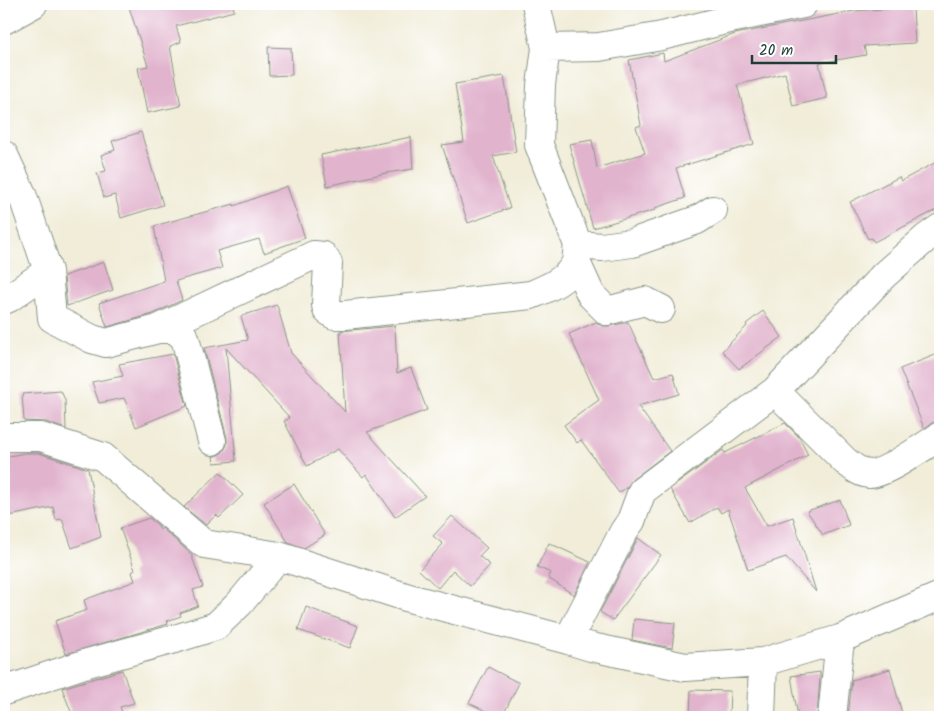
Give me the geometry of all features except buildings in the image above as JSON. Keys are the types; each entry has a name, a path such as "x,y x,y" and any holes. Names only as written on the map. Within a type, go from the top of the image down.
{"street":[{"path":"4,20 33,4"},
{"path":"536,4 546,48 541,85 539,146 590,295 607,311 645,301 661,309"},
{"path":"546,48 599,47 662,36 804,4"},
{"path":"4,156 22,194 48,271 52,318 92,339 106,344 158,328 314,255 323,256 328,263 327,310 334,315 372,313 531,296 565,278 577,254 602,246 632,242 697,220 713,210"},
{"path":"568,640 624,531 631,521 642,491 775,391 884,275 940,228"},
{"path":"4,300 10,298 48,271"},
{"path":"158,328 176,329 185,338 212,441"},
{"path":"775,391 845,461 857,470 870,474 884,470 940,436"},
{"path":"4,437 41,437 103,457 204,544 279,556 409,598 591,647 685,667 764,662 840,639 940,596"},
{"path":"4,691 84,664 216,626 239,604 279,556"},
{"path":"832,717 840,639"},
{"path":"761,717 764,662"}]}
